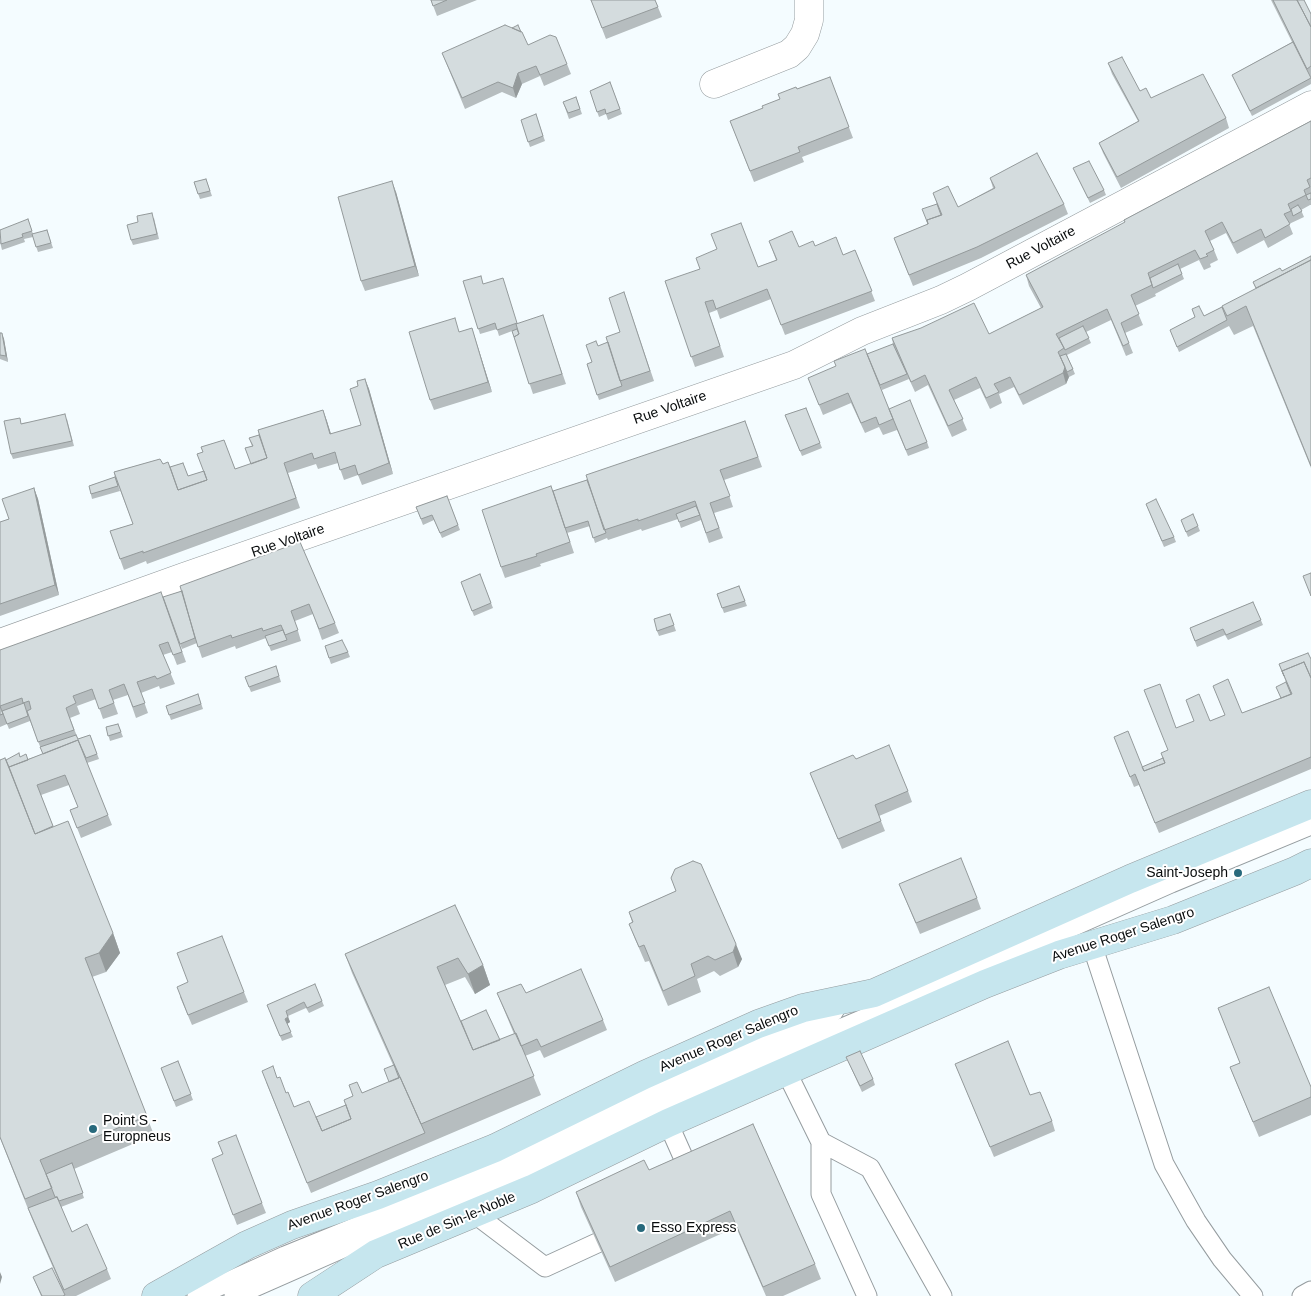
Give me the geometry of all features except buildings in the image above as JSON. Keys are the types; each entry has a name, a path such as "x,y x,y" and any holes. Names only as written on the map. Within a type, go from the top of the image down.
{"main road":[{"name":"Avenue Roger Salengro","path":"156,1296 215,1283 246,1245 292,1225 345,1208 495,1148 644,1075 758,1024 803,1008 874,993 1130,879 1308,811"},
{"name":"Avenue Roger Salengro","path":"606,1153 668,1123 985,984 1039,962 1173,920 1311,863"},
{"name":"Rue de Sin-le-Noble","path":"312,1296 368,1258 475,1214 606,1153"}],"street":[{"path":"714,84 789,54 797,47 805,34 809,20 809,0"},
{"name":"Rue Voltaire","path":"0,643 184,577 794,366 862,332 968,287 1311,105"}],"lane":[{"path":"234,1296 377,1233 552,1161 639,1116 1171,883 1308,811"},
{"path":"1092,945 1164,1164 1196,1221 1222,1259 1253,1296"},
{"path":"786,1071 821,1142 821,1194 867,1296"},
{"path":"668,1123 700,1196"},
{"path":"821,1142 870,1168 942,1296"},
{"path":"475,1214 545,1267 640,1224"},
{"path":"198,1296 215,1283"},
{"path":"1302,1296 1311,1291"}],"place":[{"name":"Saint-Joseph","path":"1238,873"},
{"name":"Point S - Europneus","path":"93,1129"},
{"name":"Esso Express","path":"641,1228"}]}
